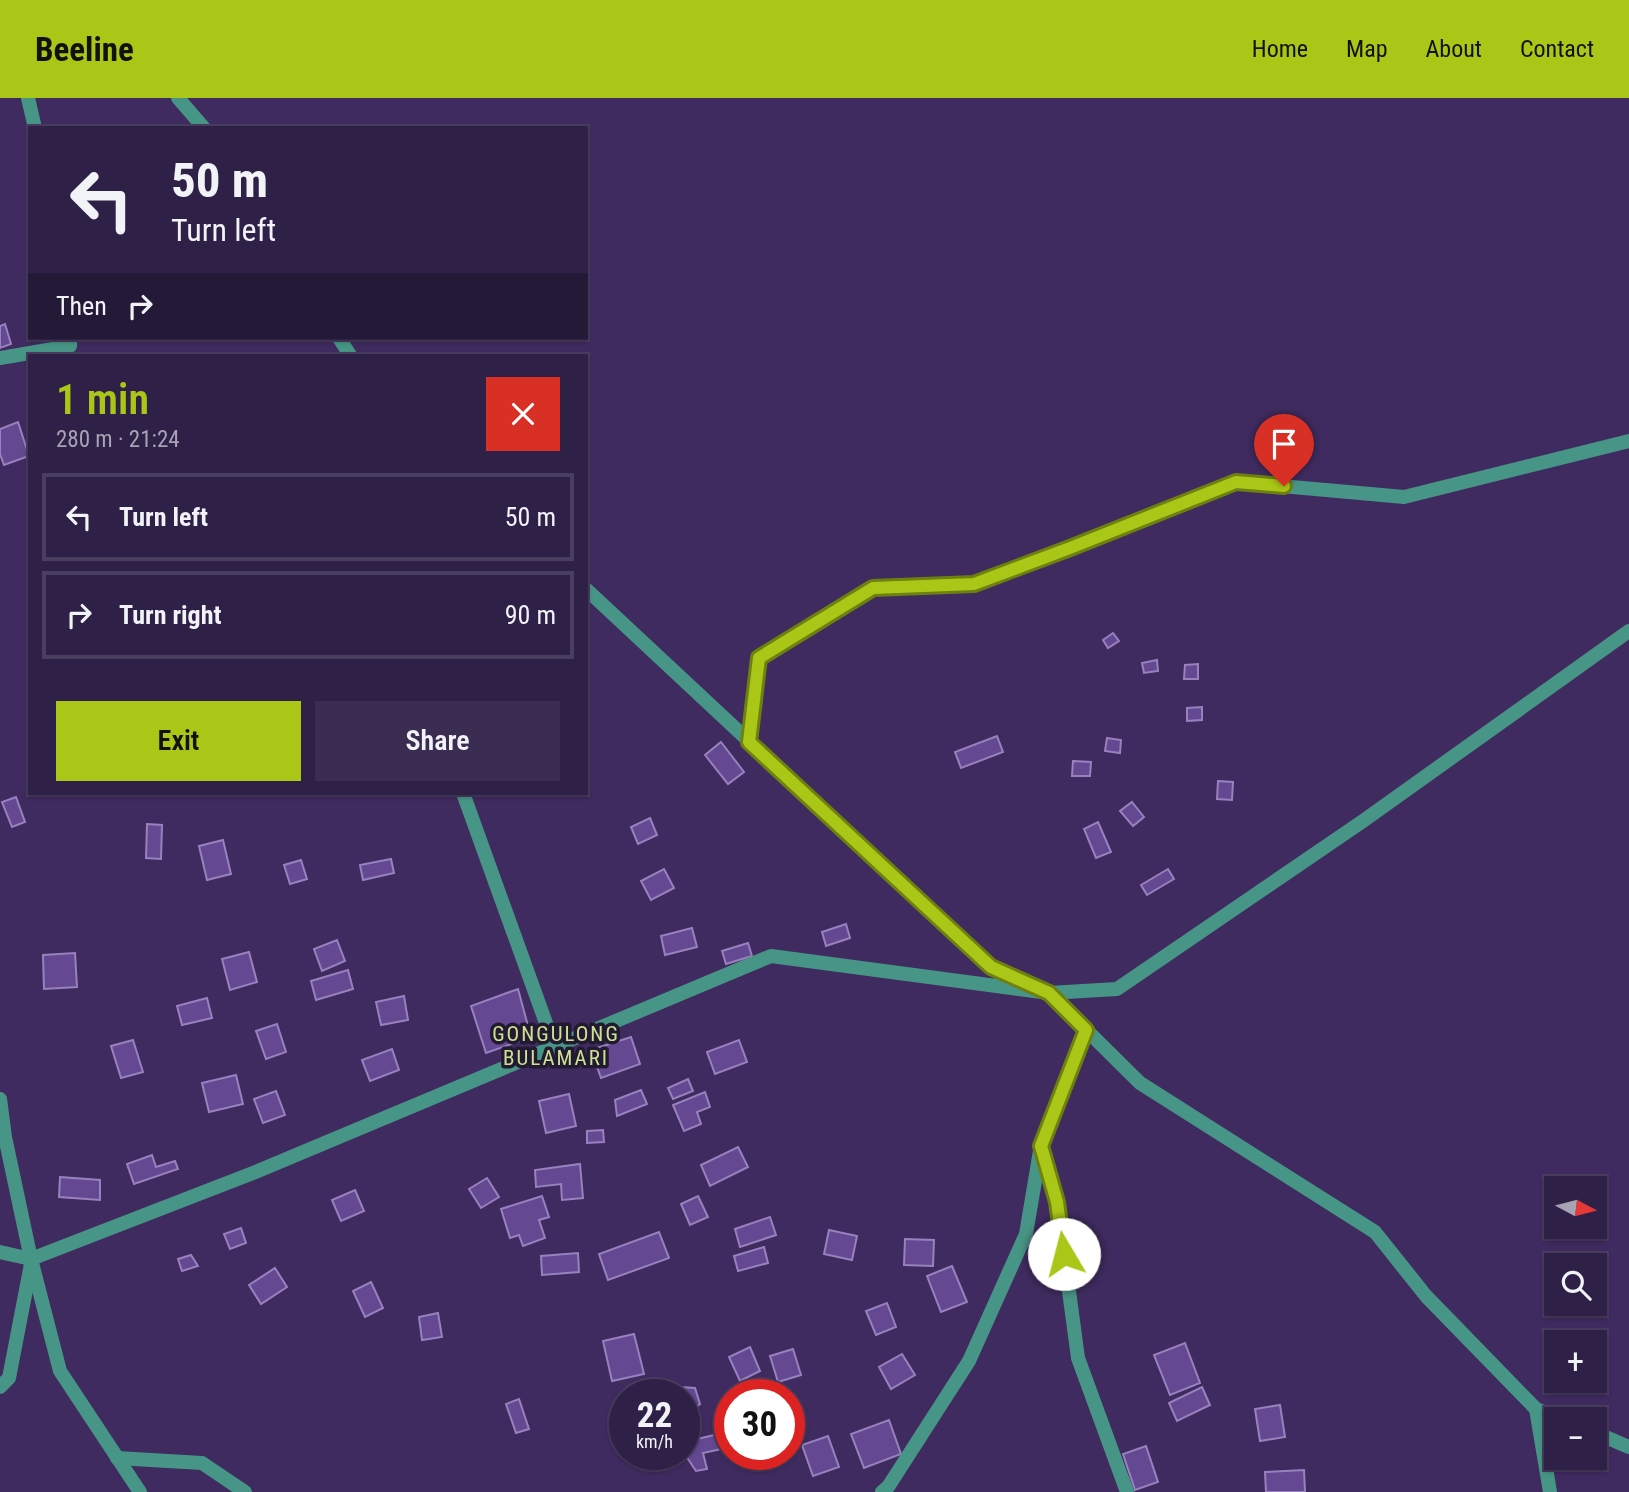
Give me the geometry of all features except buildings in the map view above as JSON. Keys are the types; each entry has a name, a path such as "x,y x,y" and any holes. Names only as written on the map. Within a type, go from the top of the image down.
{"street":[{"path":"28,98 35,126"},
{"path":"178,98 202,126"},
{"path":"0,358 70,346 70,340"},
{"path":"749,742 759,658 873,588 974,584 1236,482 1404,497 1629,441"},
{"path":"588,591 991,967 1049,993 1140,1083 1375,1232 1426,1296 1536,1409 1544,1412"},
{"path":"0,1252 32,1259 253,1173 771,956 1049,993 1117,989 1363,821 1629,631"},
{"path":"464,795 555,1048"},
{"path":"882,1492 888,1487 969,1361 1026,1234 1041,1146 1086,1030"},
{"path":"0,1100 5,1137 32,1259 60,1371 140,1492"},
{"path":"1041,1146 1057,1202 1078,1358 1127,1492"},
{"path":"0,1387 9,1378 32,1259"},
{"path":"1536,1409 1550,1492"},
{"path":"1607,1438 1629,1447"},
{"path":"117,1458 202,1463 246,1492"}],"district":[{"name":"GONGULONG BULAMARI","path":"556,1046"}],"route":[{"path":"1064,1254 1057,1202 1041,1146 1086,1030 1049,993 991,967 749,742 759,658 873,588 974,584 1236,482 1284,486"}]}
